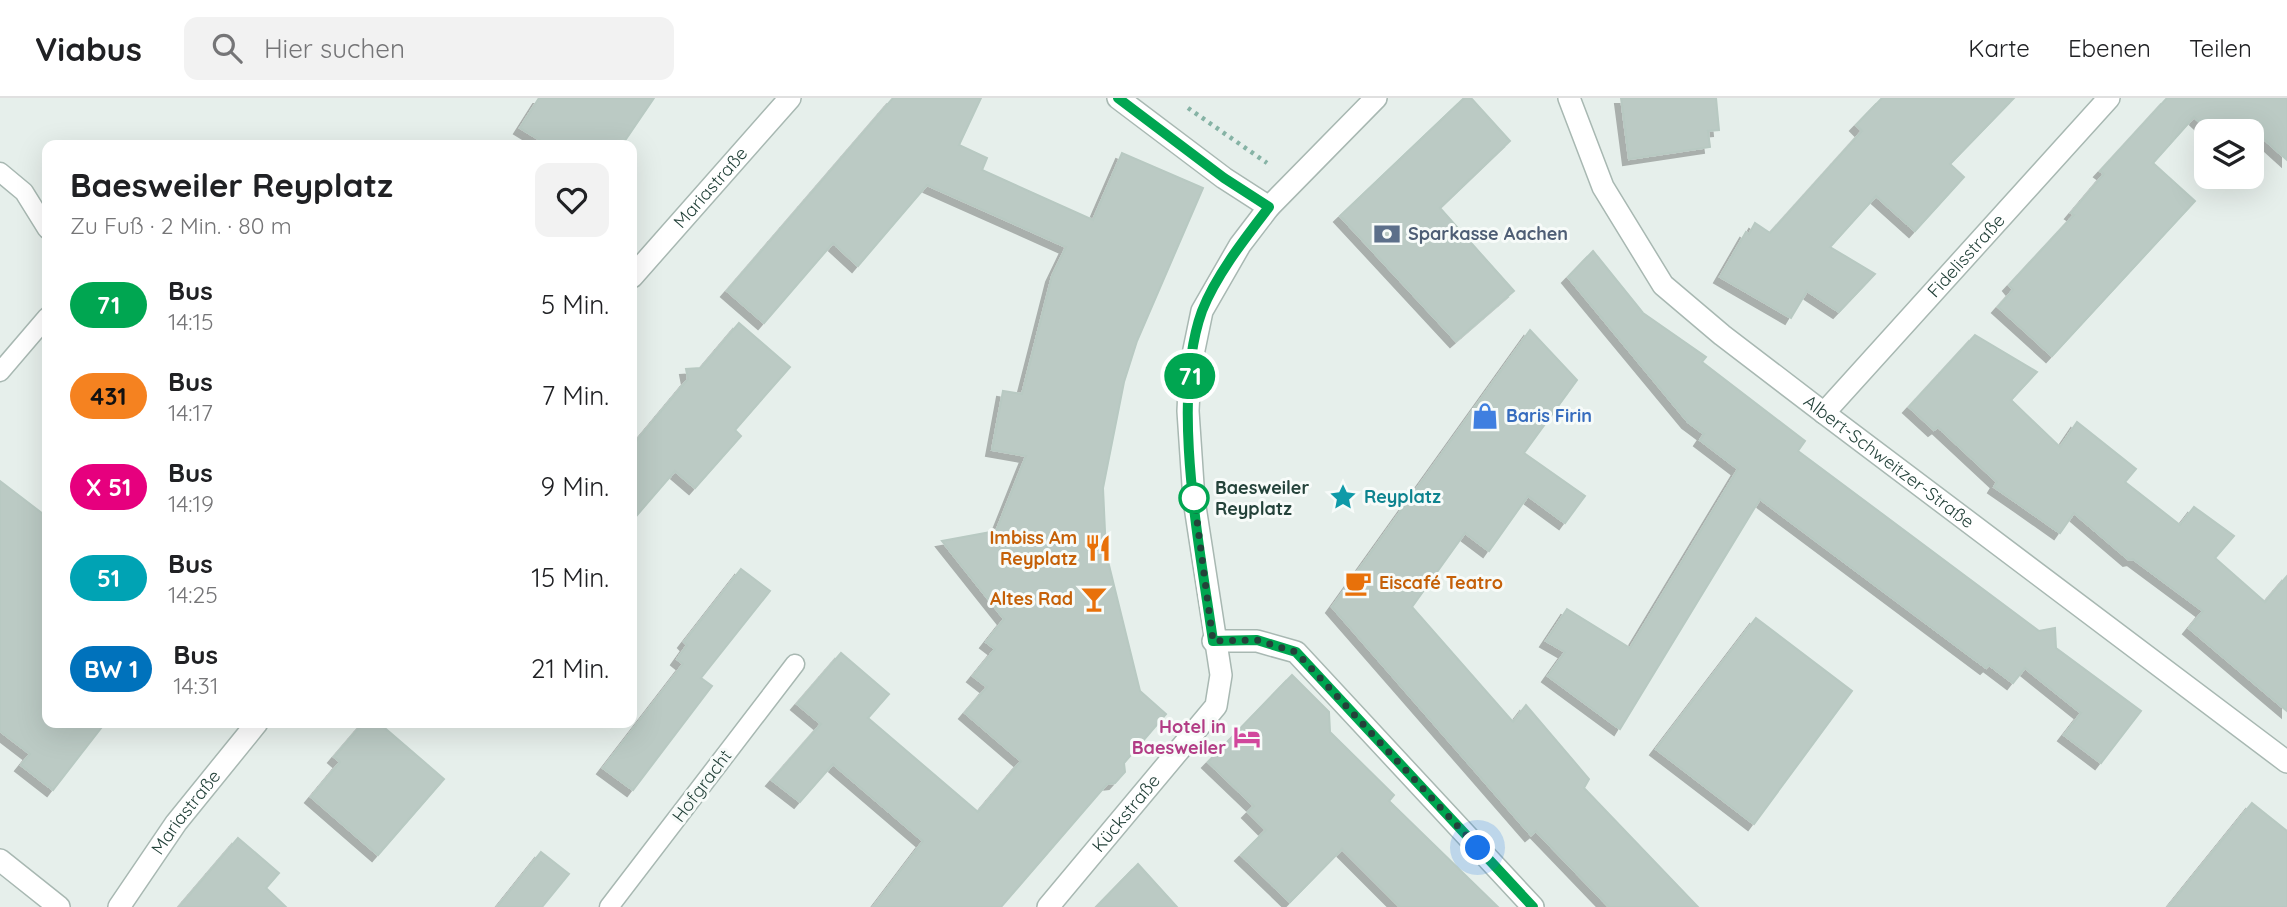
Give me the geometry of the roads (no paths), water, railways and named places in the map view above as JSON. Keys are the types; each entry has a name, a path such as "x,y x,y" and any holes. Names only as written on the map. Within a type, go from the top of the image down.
{"street":[{"name":"Mariastraße","path":"637,271 790,98"},
{"path":"1118,98 1224,178 1269,207"},
{"path":"1376,98 1269,207 1240,245 1202,311 1190,369 1188,411 1194,500 1213,641 1257,640 1296,652 1533,907"},
{"name":"Albert-Schweitzer-Straße","path":"1569,98 1603,187 1663,285 1722,335 1824,414 2287,762"},
{"name":"Fidelisstraße","path":"1824,414 2109,98"},
{"name":"Kückstraße","path":"1048,907 1216,706 1221,675 1213,641"},
{"name":"Mariastraße","path":"119,907 176,823 253,728"},
{"path":"0,860 59,907"}],"lane":[{"path":"0,172 24,192 42,221"},
{"path":"0,372 42,323"},
{"name":"Hofgracht","path":"609,907 795,664"}],"place":[{"name":"Sparkasse Aachen","path":"1387,234"},
{"name":"Baris Firin","path":"1485,416"},
{"name":"Reyplatz","path":"1343,497"},
{"name":"Baesweiler Reyplatz","path":"1194,498"},
{"name":"Imbiss Am Reyplatz","path":"1098,548"},
{"name":"Eiscafé Teatro","path":"1358,583"},
{"name":"Altes Rad","path":"1094,599"},
{"name":"Hotel in Baesweiler","path":"1247,737"}]}
